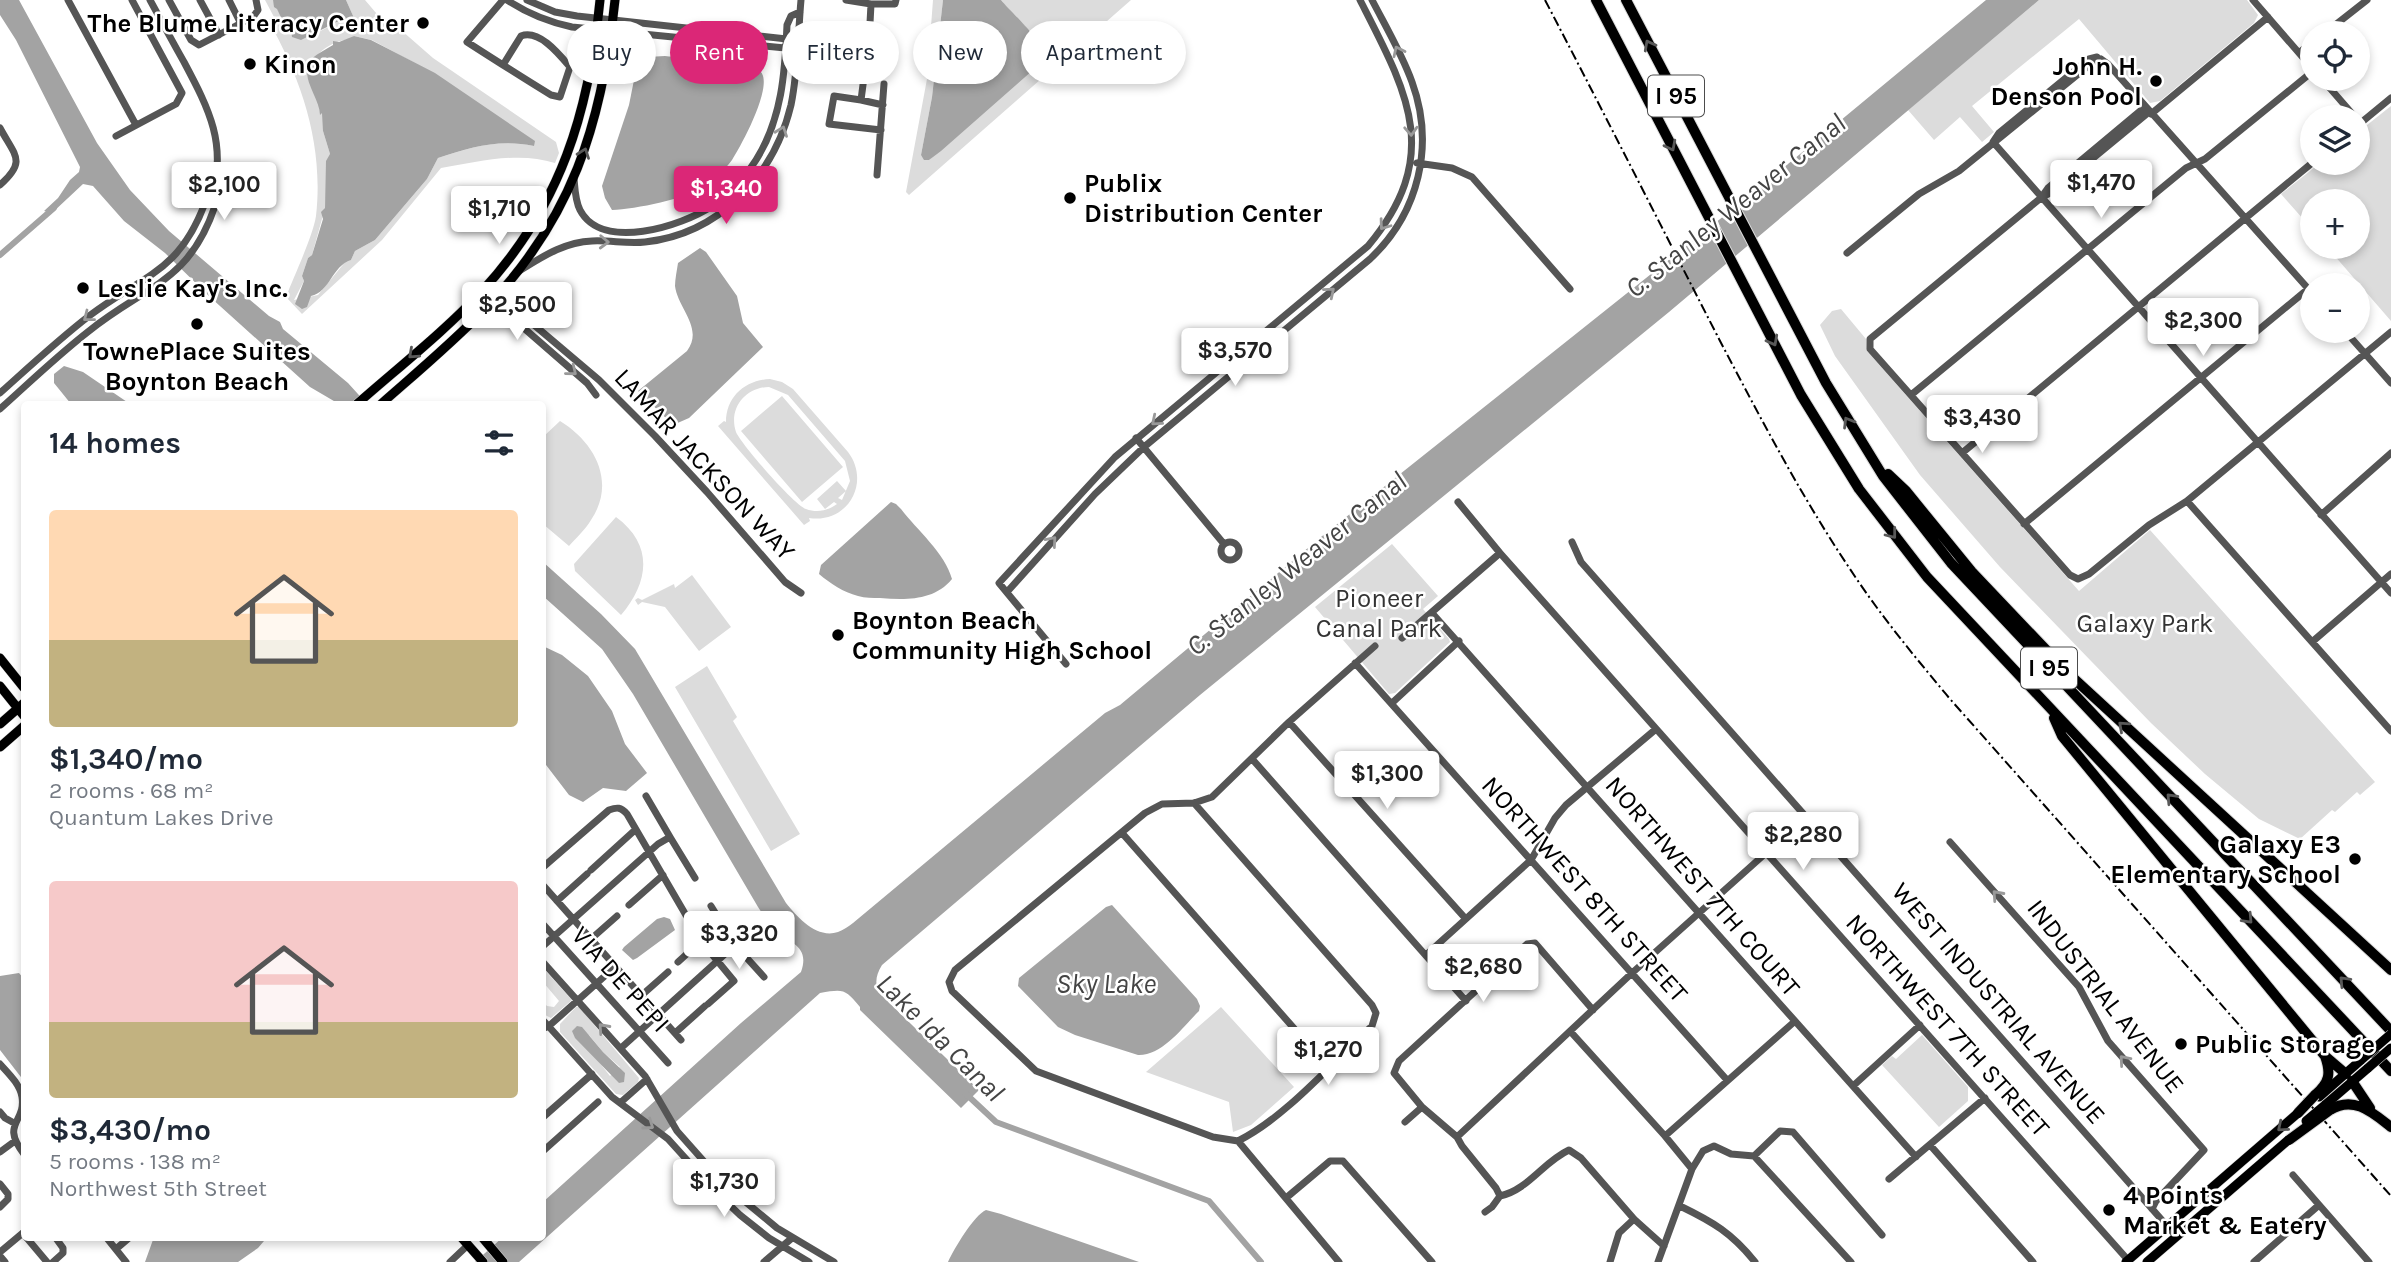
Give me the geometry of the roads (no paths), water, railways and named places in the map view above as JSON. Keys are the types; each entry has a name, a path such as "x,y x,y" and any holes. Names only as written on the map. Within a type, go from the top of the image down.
{"highway":[{"name":"I 95","path":"1596,0 1812,414 1872,507 1942,594 2391,1071"},
{"name":"I 95","path":"1626,0 1837,403 1909,512 1965,579 2391,1033"},
{"path":"1871,458 1906,491 1972,572 2071,676 2391,970"},
{"path":"2050,709 2062,736 2325,1056 2349,1078 2364,1101 2389,1126"},
{"path":"2289,1140 2310,1127 2322,1102 2329,1078 2325,1056"},
{"path":"2298,1113 2322,1102 2358,1105 2389,1126"}],"main road":[{"path":"598,21 600,0"},
{"path":"613,19 615,0"},
{"path":"361,401 484,288 523,239 559,174 582,110 587,84"},
{"path":"384,401 496,298 550,225 574,178 597,114 602,84"},
{"path":"0,658 21,684"},
{"path":"0,685 21,708"},
{"path":"0,724 21,710"},
{"path":"0,747 21,729"},
{"path":"2349,1078 2361,1060 2391,1033"},
{"path":"2322,1102 2349,1078 2368,1068 2391,1048"},
{"path":"2127,1261 2298,1113"},
{"path":"2147,1262 2289,1140"},
{"path":"464,1241 480,1259"},
{"path":"485,1241 503,1262"}],"street":[{"path":"68,0 136,125"},
{"path":"116,136 176,104 182,93 132,0"},
{"path":"0,394 89,316 165,266 190,236 205,203 211,200 219,168 213,123 150,0"},
{"path":"169,0 193,43 202,44 256,14 256,0"},
{"path":"200,0 219,35"},
{"path":"229,0 241,24"},
{"path":"503,65 521,36 531,34 555,49 570,67 560,97 551,95 503,65 467,42 505,0 548,21 567,24"},
{"path":"527,0 555,12 782,37"},
{"path":"801,21 802,0"},
{"path":"846,0 871,4 895,4 896,0"},
{"path":"1066,664 999,583 1062,513 1136,438 1359,253 1382,229 1394,211 1410,163 1411,131 1404,92 1360,0"},
{"path":"1007,592 1102,486 1144,447 1366,262 1398,226 1412,198 1421,163 1423,131 1415,89 1373,0"},
{"path":"2253,0 2299,53"},
{"path":"2340,21 2367,0"},
{"path":"870,21 871,4"},
{"path":"788,21 791,16 800,12"},
{"path":"2268,17 2048,188 2042,197 1870,339 1870,349 2070,575 2078,579 2089,574 2149,525 2187,501 2391,332"},
{"path":"656,36 782,49"},
{"path":"1847,253 1919,194 1959,172 2032,110 2093,62 2101,59 2300,280"},
{"path":"1911,395 2186,168 2205,159 2300,80"},
{"path":"574,178 581,211 588,221 606,230 628,232 663,228 700,214 739,183 763,149 779,106 782,82"},
{"path":"518,271 552,251 574,244 592,241 630,243 673,237 699,227 726,209 759,175 779,139 791,103 793,84"},
{"path":"861,100 862,84"},
{"path":"877,175 884,84"},
{"path":"1404,92 1415,89"},
{"path":"2332,91 2344,105"},
{"path":"881,130 829,124 834,96 883,105"},
{"path":"2370,112 2391,98"},
{"path":"0,128 17,165 13,174 0,185"},
{"path":"1993,142 2391,593"},
{"path":"1410,163 1452,168 1472,177 1570,289"},
{"path":"1962,453 2300,173"},
{"path":"0,409 89,331 173,274 199,243 215,205 211,200"},
{"path":"1359,253 1366,262"},
{"name":"LAMAR JACKSON WAY","path":"484,288 599,380 671,452 788,584 801,593"},
{"name":"LAMAR JACKSON WAY","path":"496,298 552,354 587,383 596,395"},
{"path":"2024,524 2300,299"},
{"path":"2356,343 2391,383"},
{"path":"552,354 559,346"},
{"path":"1226,363 1233,372"},
{"path":"1136,438 1224,544"},
{"path":"2321,515 2391,453"},
{"path":"2187,501 2391,731"},
{"name":"NORTHWEST 7TH STREET","path":"1458,502 1500,554 2127,1261"},
{"path":"1062,513 1071,520"},
{"name":"WEST INDUSTRIAL AVENUE","path":"1572,542 1581,562 2176,1236"},
{"path":"1402,638 1500,554"},
{"path":"2312,642 2391,574"},
{"path":"1392,703 1459,642 1432,612"},
{"name":"NORTHWEST 7TH COURT","path":"1459,642 1916,1157"},
{"path":"1194,803 1375,1009 1376,1018 1372,1026 1259,1130 1238,1141 1213,1137 1036,1071 953,991 949,982 955,970 1157,806 1207,800 1220,791 1289,722 1375,646"},
{"name":"NORTHWEST 8TH STREET","path":"1355,663 1727,1080"},
{"path":"1289,722 1465,918"},
{"path":"1426,955 1531,860 1555,818 1566,805 1656,729"},
{"path":"1253,760 1466,1000"},
{"path":"646,796 695,878"},
{"path":"546,865 609,810 622,808 701,942 734,981 678,1036 546,889"},
{"path":"557,901 635,830"},
{"path":"1122,833 1328,1067"},
{"path":"546,944 649,852 670,837"},
{"name":"INDUSTRIAL AVENUE","path":"1950,842 2076,984 2108,1041 2204,1150 2152,1209"},
{"path":"1457,1137 1632,973 1767,852"},
{"path":"629,905 663,875"},
{"path":"711,906 735,945 764,977"},
{"path":"591,939 617,916"},
{"name":"VIA DE PEPI","path":"546,927 668,1063"},
{"path":"678,962 701,942"},
{"path":"1500,1196 1457,1137 1422,1107 1394,1073 1399,1061 1527,944 1535,943 1593,1010"},
{"path":"621,1048 735,945"},
{"path":"546,965 580,999 647,1079 677,1131 710,1168 749,1206 792,1238 834,1262"},
{"path":"616,966 546,1028 620,1104 668,1139 740,1215 809,1262"},
{"path":"642,995 667,972"},
{"path":"1665,1136 1794,1022"},
{"path":"1853,1086 1920,1025"},
{"path":"1570,1031 1692,1169"},
{"path":"0,1064 21,1094"},
{"path":"546,1114 592,1074"},
{"path":"620,1104 647,1079"},
{"path":"1889,1179 1985,1098"},
{"path":"546,1148 598,1102"},
{"path":"21,1107 14,1123 15,1141 21,1150"},
{"path":"1405,1122 1422,1107"},
{"path":"0,1112 14,1123"},
{"path":"1658,1262 1692,1169 1703,1151 1710,1146 1731,1154 1754,1156 1780,1131 1793,1132 1882,1235"},
{"path":"0,1153 15,1141"},
{"path":"1238,1141 1339,1262"},
{"path":"1930,1145 2033,1262"},
{"path":"1485,1212 1500,1196 1514,1193 1558,1155 1570,1150 1581,1158 1634,1219 1664,1246"},
{"path":"1754,1156 1851,1262"},
{"path":"1286,1198 1330,1161 1338,1160 1346,1164 1432,1262"},
{"path":"701,1176 710,1168"},
{"path":"2294,1175 2369,1262"},
{"path":"0,1206 8,1199 1,1188"},
{"path":"2254,1262 2319,1205"},
{"path":"1679,1206 1712,1221 1731,1235 1755,1262"},
{"path":"1610,1262 1619,1234 1634,1219"},
{"path":"5,1262 0,1254 21,1236"},
{"path":"764,1262 792,1238"},
{"path":"30,1241 47,1262"},
{"path":"53,1262 63,1253 58,1241"},
{"path":"109,1241 125,1262"},
{"path":"111,1262 127,1241"},
{"path":"450,1262 468,1245"}],"water":[{"path":"0,0 19,0 97,143 130,190 169,231 269,316 280,322 283,329 348,383 364,401 334,401 310,387 165,253 124,221 93,186 83,184 52,213 44,211 58,198 80,167 16,40 0,15"},
{"path":"273,0 346,0 354,18 339,21 301,40 292,37 291,29 286,28"},
{"path":"943,0 1001,0 1021,21 1021,81 941,151 929,160 924,160 921,155 933,84 1007,84 1007,21 941,21"},
{"name":"C. Stanley Weaver Canal","path":"1986,0 2039,0 1669,312 1200,695 882,965 877,978 878,992 979,1090 961,1108 860,1010 851,997 839,991 820,993 546,1238 546,1199 801,972 803,956 797,946 772,928 758,907 633,694 602,649 546,599 546,565 635,649 786,903 802,921 815,930 823,933 838,932 853,923 1105,713 1120,705 1321,537 1759,188"},
{"path":"354,36 371,40 435,73 535,141 534,146 509,143 485,145 438,158 427,179 375,240 355,251 351,260 339,268 323,290 311,296 307,307 302,309 295,304 304,281 302,276 308,258 312,255 323,219 321,212 325,208 326,161 330,154 323,131 322,113 320,115 308,81 307,67 314,57 333,45 333,41 339,42"},
{"path":"656,56 670,57 670,84 763,84 760,101 732,160 709,184 674,199 612,210 602,186 629,105 633,84 656,84"},
{"path":"700,248 706,252 737,296 743,323 763,347 689,418 673,425 638,391 687,351 691,343 691,326 677,294 675,280 678,263"},
{"path":"64,366 83,372 126,401 69,401 54,383 54,374"},
{"path":"891,502 901,509 943,560 952,579 945,586 937,592 919,597 866,598 842,590 819,574 821,565"},
{"path":"546,647 562,655 588,676 612,711 625,744 647,773 626,791 603,788 583,802 569,795 546,765"},
{"name":"Sky Lake","path":"1112,905 1197,999 1200,1006 1199,1011 1172,1039 1147,1054 1138,1055 1058,1027 1018,986 1019,978 1106,907"},
{"path":"657,919 670,919 675,930 633,960 622,950"},
{"path":"19,973 21,975 21,1077 0,1050 0,976"},
{"path":"577,1026 582,1027 625,1073 624,1082 619,1083 575,1038 572,1031"},
{"path":"986,1210 1139,1262 948,1262 970,1225"},
{"path":"153,1241 264,1241 238,1262 145,1262"},
{"path":"499,1241 542,1241 519,1262 475,1262"}],"waterway":[{"path":"0,255 54,208"},
{"name":"Lake Ida Canal","path":"966,1094 996,1122 1209,1201 1261,1262"}],"railway":[{"path":"1545,0 1766,427 1861,586 1950,699 2391,1196"}],"place":[{"name":"The Blume Literacy Center","path":"423,23"},
{"name":"Kinon","path":"250,64"},
{"name":"John H. Denson Pool","path":"2156,81"},
{"name":"Publix Distribution Center","path":"1070,198"},
{"name":"Leslie Kay's Inc.","path":"83,288"},
{"name":"TownePlace Suites Boynton Beach","path":"197,324"},
{"name":"Boynton Beach Community High School","path":"838,635"},
{"name":"Galaxy E3 Elementary School","path":"2355,859"},
{"name":"Public Storage","path":"2181,1044"},
{"name":"4 Points Market & Eatery","path":"2109,1210"}],"park label":[{"name":"Pioneer Canal Park","path":"1379,613"},
{"name":"Galaxy Park","path":"2145,623"}]}
